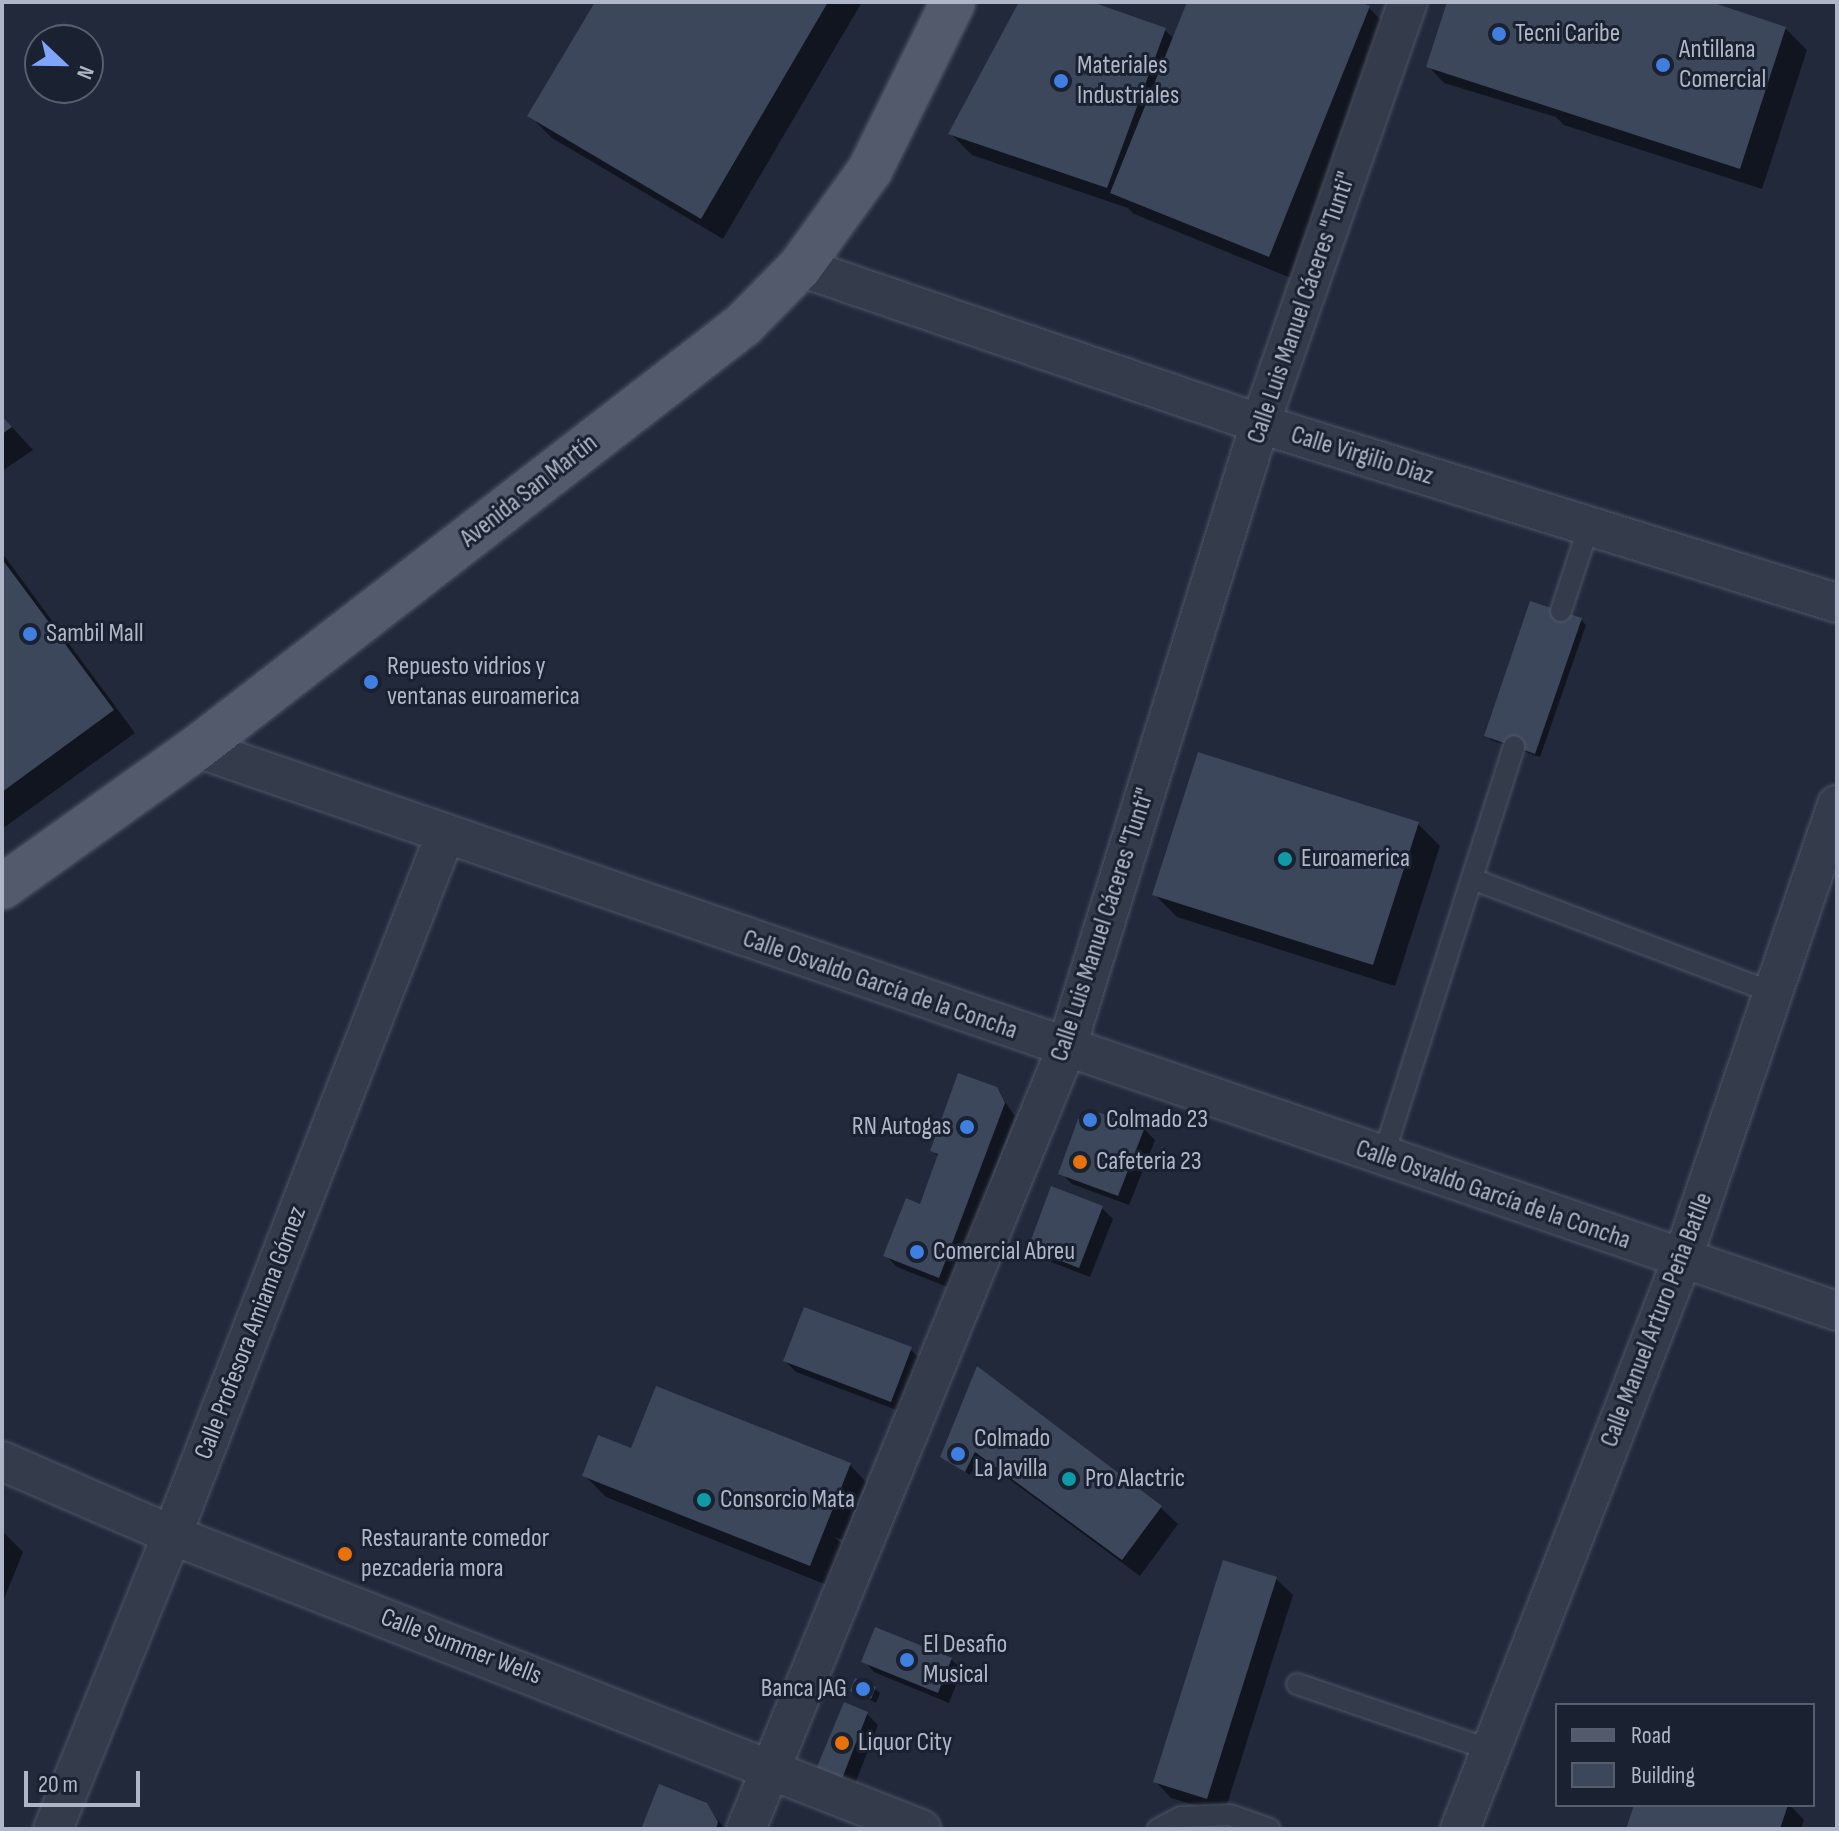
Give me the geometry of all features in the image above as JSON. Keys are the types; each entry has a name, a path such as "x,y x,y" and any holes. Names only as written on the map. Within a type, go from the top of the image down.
{"main road":[{"name":"Avenida San Martín","path":"2,887 197,748 743,325 800,267 870,170 953,2"}],"street":[{"name":"Calle Luis Manuel Cáceres \"Tunti\"","path":"746,1829 1066,1049 1260,424 1408,2"},
{"name":"Calle Virgilio Diaz","path":"800,267 1260,424 1837,603"},
{"name":"Calle Osvaldo García de la Concha","path":"197,748 1066,1049 1837,1311"},
{"name":"Calle Manuel Arturo Peña Batlle","path":"1460,1829 1682,1260 1837,805"},
{"name":"Calle Profesora Amiama Gómez","path":"53,1829 172,1535 445,835"},
{"name":"Calle Summer Wells","path":"2,1461 172,1535 770,1767 921,1829"}],"lane":[{"path":"1561,611 1589,526"},
{"path":"1383,1157 1514,746"},
{"path":"1472,879 1773,993"},
{"path":"1297,1684 1491,1750"},
{"path":"1158,1829 1181,1817 1230,1815 1270,1829"}],"building":[{"path":"595,2 828,2 701,219 527,116"},
{"name":"Materiales Industriales","path":"1019,2 1092,2 1166,28 1107,188 948,134"},
{"path":"1187,2 1360,2 1370,6 1269,257 1110,193"},
{"name":"Antillana Comercial","path":"1447,2 1711,2 1786,27 1740,169 1426,67"},
{"path":"2,416 12,427 2,434"},
{"name":"Sambil Mall","path":"2,559 114,710 2,792"},
{"path":"1530,601 1582,618 1535,754 1484,736"},
{"name":"Euroamerica","path":"1198,752 1419,822 1373,965 1152,895"},
{"path":"958,1073 997,1087 1005,1103 939,1278 883,1256 906,1198 920,1204 938,1154 930,1151"},
{"path":"1094,1111 1145,1127 1118,1196 1058,1174 1078,1119"},
{"path":"1051,1186 1103,1206 1079,1268 1028,1248"},
{"path":"804,1307 912,1347 891,1402 783,1361"},
{"name":"Pro Alactric","path":"977,1366 1162,1506 1122,1560 975,1452 965,1472 940,1457"},
{"path":"656,1386 851,1463 810,1566 582,1476 598,1435 631,1448"},
{"path":"1223,1560 1277,1577 1207,1799 1153,1782"},
{"name":"El Desafio Musical","path":"875,1627 952,1658 938,1693 861,1662"},
{"name":"Banca JAG","path":"855,1678 876,1687 871,1699 850,1691"},
{"name":"Liquor City","path":"844,1702 868,1712 838,1789 814,1774"},
{"path":"659,1784 707,1803 718,1822 716,1829 641,1829"},
{"path":"1633,1807 1787,1807 1780,1829 1626,1829"}],"place":[{"name":"Tecni Caribe","path":"1499,34"},
{"name":"Antillana Comercial","path":"1663,65"},
{"name":"Materiales Industriales","path":"1061,81"},
{"name":"Sambil Mall","path":"30,634"},
{"name":"Repuesto vidrios y ventanas euroamerica","path":"371,682"},
{"name":"Euroamerica","path":"1285,859"},
{"name":"Colmado 23","path":"1090,1120"},
{"name":"RN Autogas","path":"967,1127"},
{"name":"Cafeteria 23","path":"1080,1162"},
{"name":"Comercial Abreu","path":"917,1252"},
{"name":"Colmado La Javilla","path":"958,1454"},
{"name":"Pro Alactric","path":"1069,1479"},
{"name":"Consorcio Mata","path":"704,1500"},
{"name":"Restaurante comedor pezcaderia mora","path":"345,1554"},
{"name":"El Desafio Musical","path":"907,1660"},
{"name":"Banca JAG","path":"863,1689"},
{"name":"Liquor City","path":"842,1743"}]}
